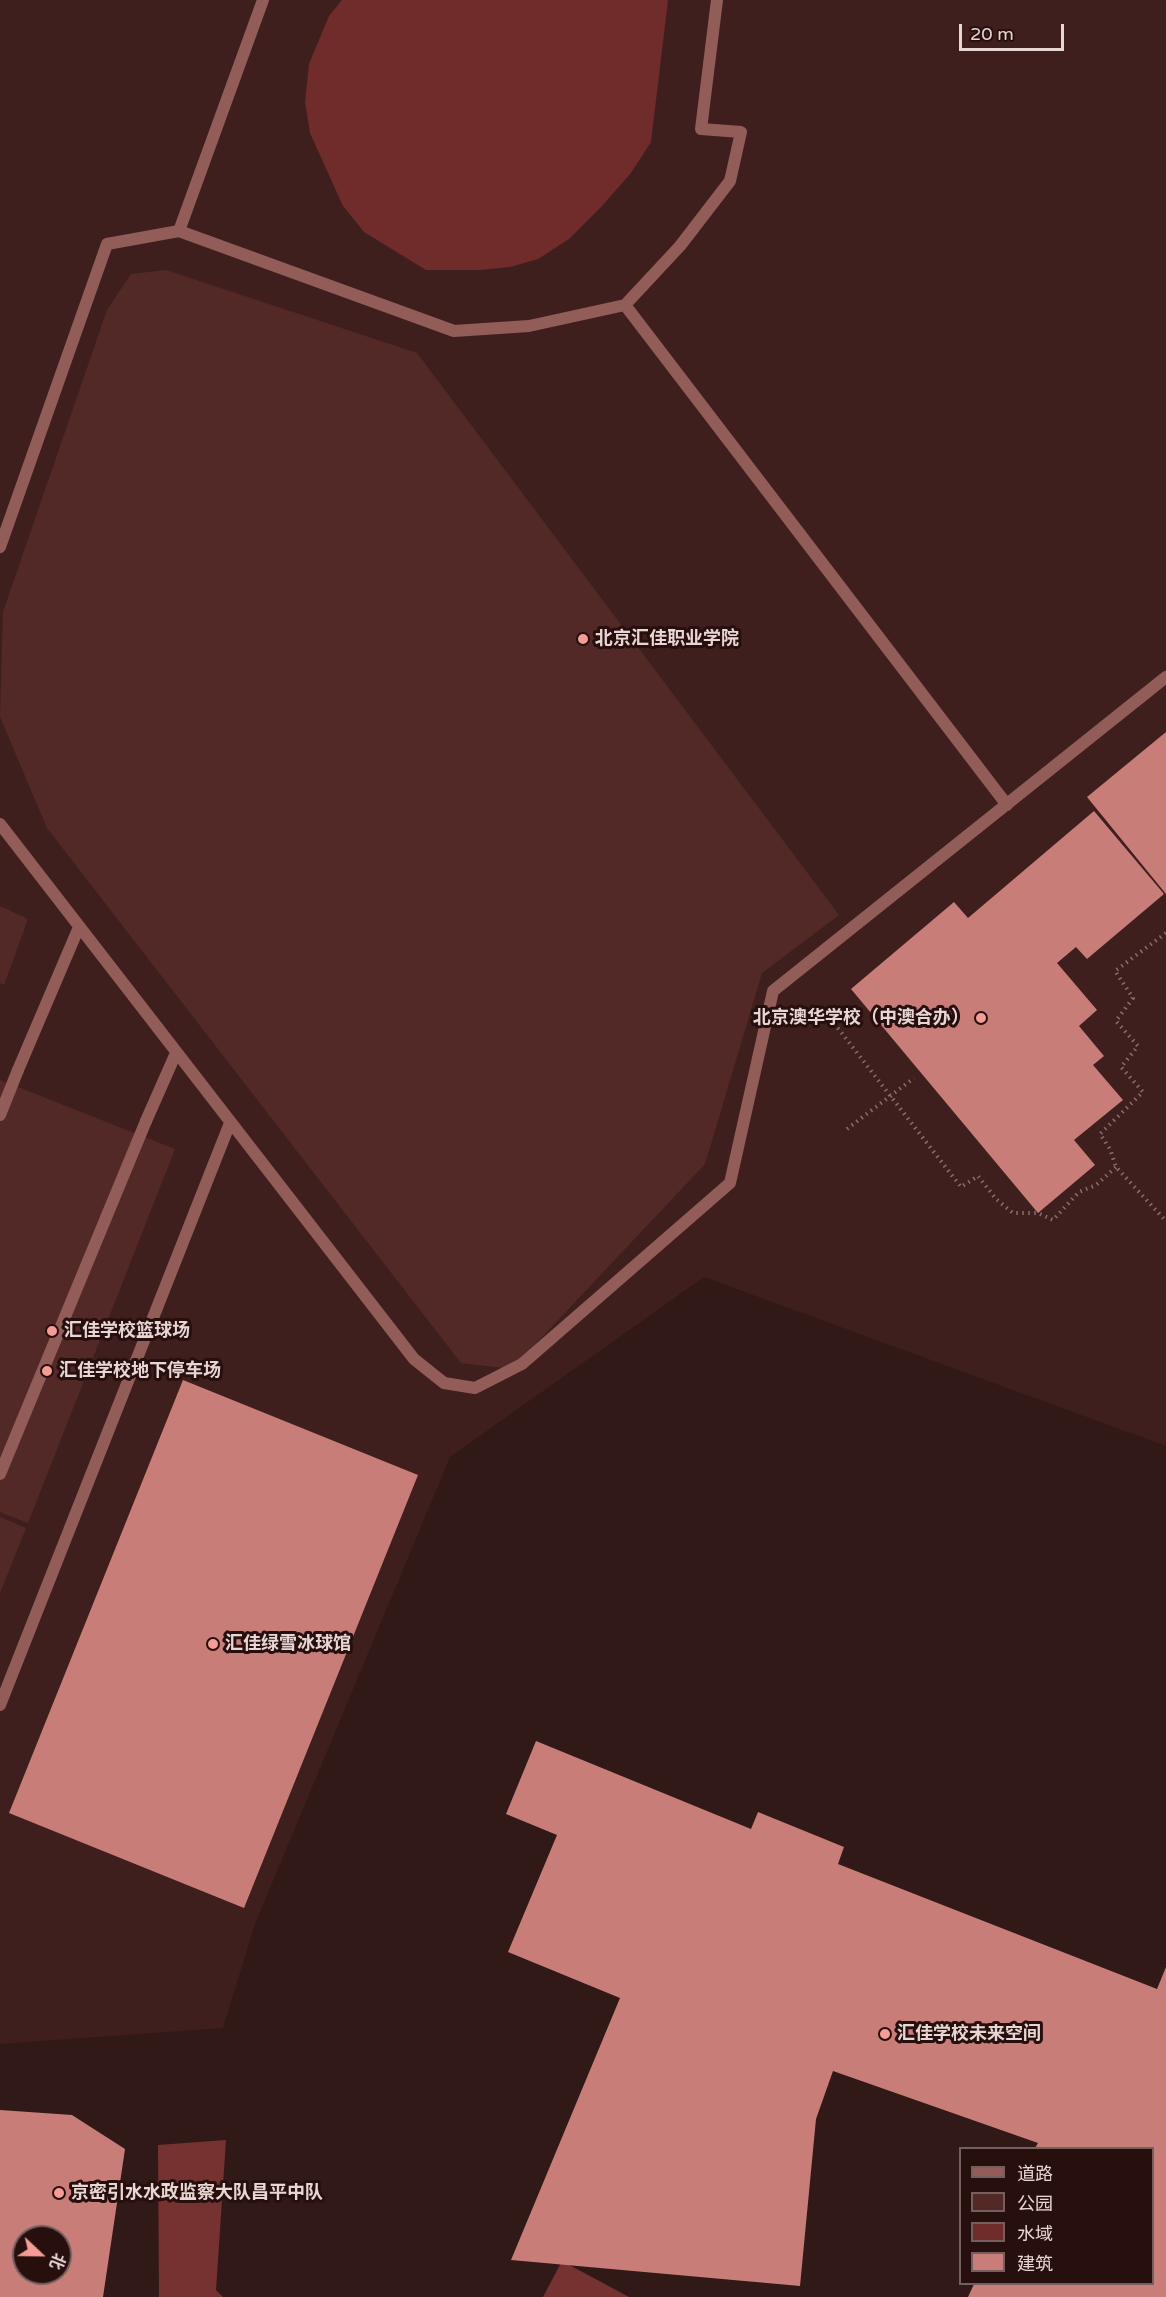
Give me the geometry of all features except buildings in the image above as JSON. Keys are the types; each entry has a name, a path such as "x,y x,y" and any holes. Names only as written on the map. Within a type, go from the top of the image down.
{"street":[{"path":"179,231 263,0"},
{"path":"0,548 107,244 179,231 454,331 529,326 625,305 680,246 730,181 741,132 701,129 717,0"},
{"path":"625,305 1007,805"},
{"path":"0,824 414,1359 444,1383 475,1388 522,1364 730,1183 773,991 1166,677"},
{"path":"0,1115 79,927"},
{"path":"0,1474 176,1053"},
{"path":"0,1705 230,1123"}],"path":[{"path":"1166,933 1115,971 1133,998 1116,1021 1138,1046 1121,1067 1143,1092 1100,1134 1110,1149 1116,1167 1166,1221"},
{"path":"823,1009 961,1187 978,1176 996,1199 1013,1213 1038,1213 1053,1221 1078,1192 1096,1185 1116,1167"},
{"path":"847,1129 914,1078"}],"shaded area":[{"name":"北京汇佳职业学院","path":"0,0 1166,0 1166,1446 704,1277 450,1457 255,1924 223,2028 0,2044"},
{"path":"226,2140 216,2290 223,2297 159,2297 158,2145"},
{"path":"562,2261 629,2297 543,2297"}],"green space":[{"path":"166,270 417,353 839,915 762,973 705,1164 512,1369 461,1363 47,828 0,717 3,612 107,310 131,274"},
{"path":"0,906 28,919 4,985 0,983"},
{"name":"汇佳学校篮球场","path":"0,1080 175,1149 28,1523 0,1512"},
{"path":"0,1517 26,1528 0,1593"}],"water":[{"path":"342,0 668,0 651,142 631,173 601,207 569,239 538,259 510,267 480,270 426,270 364,232 343,206 310,133 305,102 309,64 329,16"}],"place":[{"name":"北京汇佳职业学院","path":"583,639"},
{"name":"北京澳华学校（中澳合办）","path":"981,1018"},
{"name":"汇佳学校篮球场","path":"52,1331"},
{"name":"汇佳学校地下停车场","path":"47,1371"},
{"name":"汇佳绿雪冰球馆","path":"213,1644"},
{"name":"汇佳学校未来空间","path":"885,2034"},
{"name":"京密引水水政监察大队昌平中队","path":"59,2193"}]}
